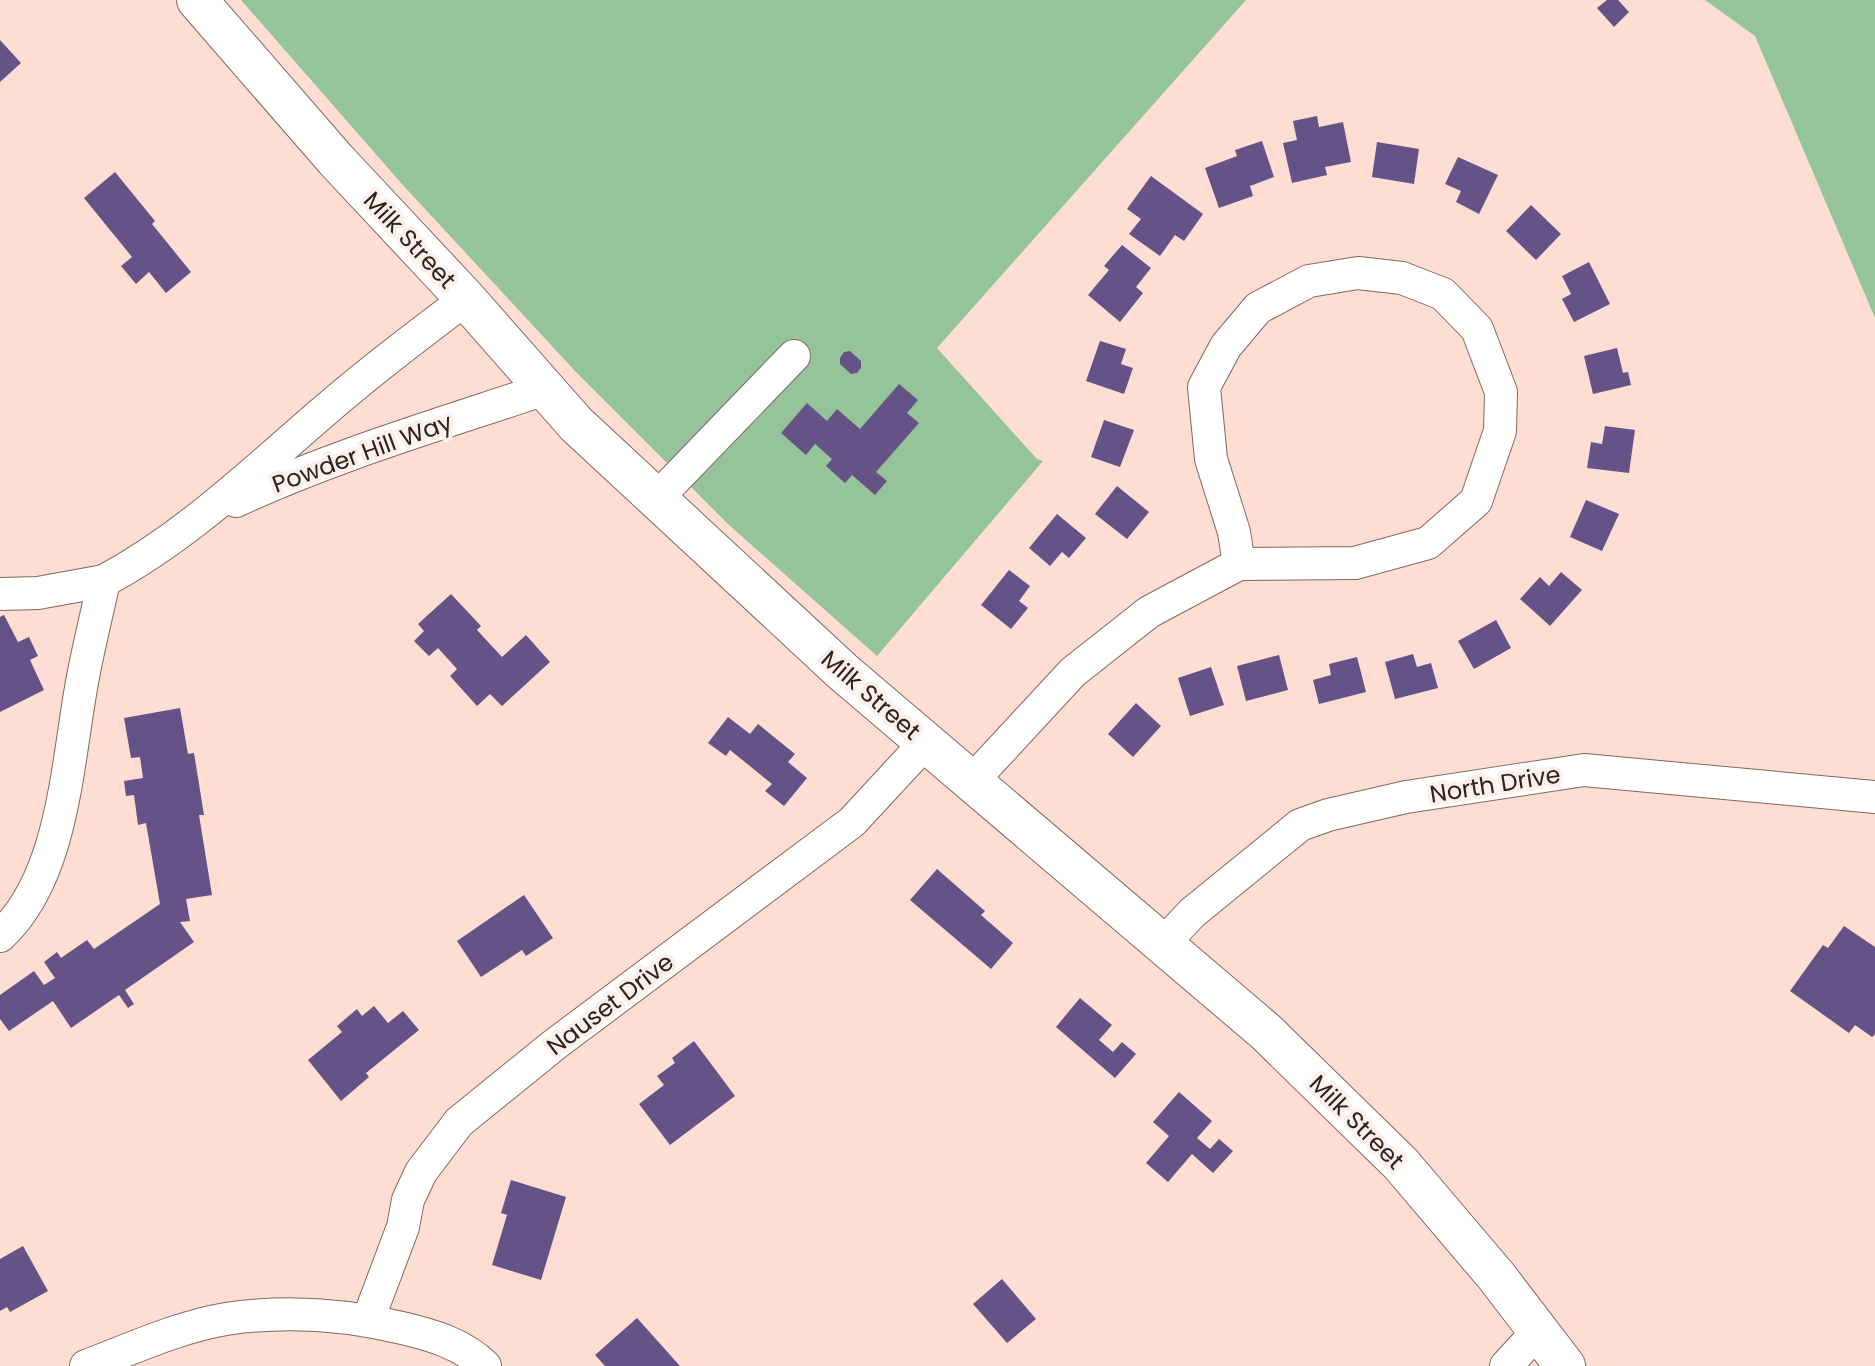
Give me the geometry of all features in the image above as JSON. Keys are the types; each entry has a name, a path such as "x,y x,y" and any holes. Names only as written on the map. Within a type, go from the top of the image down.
{"main road":[{"name":"Milk Street","path":"197,0 336,160 466,299 576,424 831,661 1266,1032 1401,1164 1539,1330 1565,1366"}],"street":[{"path":"972,781 1073,672 1149,612 1239,564 1355,563 1428,543 1476,501 1500,431 1501,392 1477,329 1443,294 1402,278 1372,274 1358,273 1309,281 1258,308 1226,346 1204,387 1211,459 1234,532 1239,564"},
{"name":"Powder Hill Way","path":"185,531 361,379 466,299"},
{"path":"656,499 794,356"},
{"name":"Powder Hill Way","path":"0,594 38,593 104,581 145,559 225,506 286,478 545,389"},
{"path":"0,936 29,900 44,866 65,792 83,678 104,581"},
{"name":"Nauset Drive","path":"368,1320 403,1227 408,1200 421,1172 459,1122 554,1045 852,822 926,742"},
{"name":"North Drive","path":"1163,944 1192,913 1300,825 1328,815 1406,797 1584,770 1875,797"},
{"path":"86,1366 166,1336 223,1320 290,1312 368,1320 434,1336 474,1355 485,1366"},
{"path":"1506,1366 1539,1330"}],"green space":[{"path":"241,0 1246,0 937,348 1037,459 1043,461 877,656 730,526 575,371 401,183"},
{"path":"1705,0 1875,0 1875,318 1755,36"}],"building":[{"path":"1607,0 1618,0 1629,12 1614,27 1597,8"},
{"path":"0,40 21,63 0,82"},
{"path":"1317,116 1319,127 1343,122 1351,162 1325,167 1327,175 1292,183 1283,143 1297,140 1293,121"},
{"path":"1262,141 1274,177 1250,186 1253,196 1219,208 1205,168 1237,156 1235,150"},
{"path":"1377,142 1419,149 1414,184 1372,177"},
{"path":"1458,157 1498,175 1479,214 1456,202 1461,191 1445,184"},
{"path":"115,172 191,272 166,293 149,272 136,284 121,266 132,257 84,198"},
{"path":"1151,176 1203,214 1184,241 1175,235 1160,256 1129,234 1141,219 1127,209"},
{"path":"1531,205 1561,234 1536,260 1506,231"},
{"path":"1122,245 1151,268 1136,287 1143,293 1120,322 1088,295 1109,270 1104,266"},
{"path":"1589,262 1610,304 1574,322 1562,299 1571,294 1562,276"},
{"path":"1100,341 1126,349 1121,364 1133,368 1124,394 1086,381"},
{"path":"1617,348 1623,373 1628,372 1631,385 1593,394 1584,356"},
{"path":"850,351 861,361 857,373 851,374 840,364 844,352"},
{"path":"899,384 918,400 907,413 919,423 876,472 887,481 875,495 852,475 845,483 826,466 832,459 815,444 806,455 781,433 807,403 827,421 837,409 860,429"},
{"path":"1104,420 1134,430 1120,467 1091,457"},
{"path":"1605,426 1635,430 1629,473 1587,468 1591,442 1602,444"},
{"path":"1117,486 1149,512 1127,539 1095,514"},
{"path":"1586,500 1619,514 1602,551 1570,537"},
{"path":"1057,514 1086,538 1069,558 1062,552 1050,566 1029,548"},
{"path":"1009,570 1030,586 1019,601 1028,608 1011,629 981,605"},
{"path":"1561,572 1582,590 1550,626 1520,599 1540,577 1549,586"},
{"path":"451,594 481,626 477,630 502,657 526,635 550,662 502,706 490,694 477,706 450,676 457,669 438,648 429,656 414,641 424,631 418,624"},
{"path":"4,615 18,642 29,637 38,656 30,660 44,690 0,712 0,617"},
{"path":"1496,620 1511,648 1474,669 1458,641"},
{"path":"1413,654 1417,667 1431,663 1438,688 1395,699 1385,662"},
{"path":"1279,655 1288,690 1246,701 1237,666"},
{"path":"1357,657 1366,692 1319,704 1313,680 1331,675 1329,664"},
{"path":"1211,667 1224,705 1190,716 1178,678"},
{"path":"1136,703 1161,726 1133,757 1108,734"},
{"path":"180,708 188,754 194,753 204,815 199,815 212,895 186,899 190,921 180,922 194,942 125,990 134,1004 128,1008 119,995 71,1028 53,1001 9,1031 0,1019 0,995 34,971 44,985 55,978 44,962 57,952 61,958 87,940 94,949 160,904 146,823 138,825 134,795 126,796 124,781 143,778 140,757 131,758 124,718"},
{"path":"728,717 750,734 758,724 795,754 788,762 807,778 784,806 765,791 772,784 730,750 726,756 708,743"},
{"path":"937,869 985,911 981,915 1013,943 991,969 910,900"},
{"path":"524,895 553,938 526,956 522,950 481,977 457,941"},
{"path":"1844,926 1875,947 1875,1034 1872,1037 1855,1025 1849,1033 1790,991 1823,945 1828,948"},
{"path":"1080,998 1112,1025 1099,1040 1113,1052 1122,1042 1136,1054 1115,1078 1056,1027"},
{"path":"374,1006 388,1023 403,1011 419,1030 366,1073 369,1077 341,1101 308,1060 342,1032 337,1026 357,1009 362,1016"},
{"path":"694,1041 735,1096 670,1145 639,1104 664,1085 657,1076 675,1063 672,1058"},
{"path":"1179,1092 1212,1121 1197,1138 1210,1149 1219,1139 1233,1151 1213,1173 1192,1154 1168,1182 1146,1163 1169,1136 1153,1122"},
{"path":"511,1180 566,1197 541,1280 492,1265 507,1215 501,1213"},
{"path":"23,1246 48,1291 10,1312 7,1307 0,1311 0,1259"},
{"path":"1002,1279 1036,1319 1007,1343 973,1304"},
{"path":"637,1318 680,1366 605,1366 595,1355"}]}
